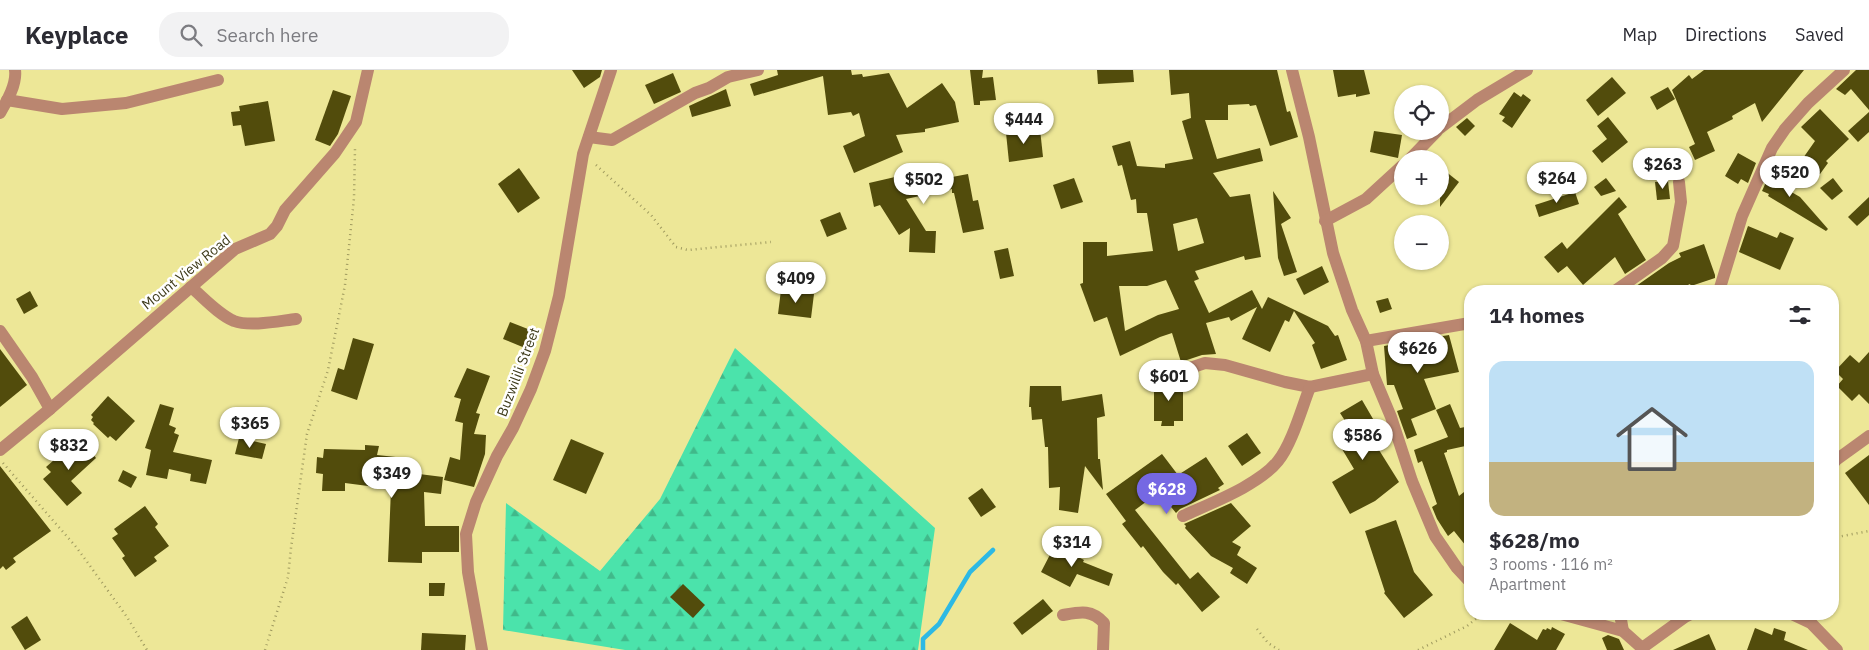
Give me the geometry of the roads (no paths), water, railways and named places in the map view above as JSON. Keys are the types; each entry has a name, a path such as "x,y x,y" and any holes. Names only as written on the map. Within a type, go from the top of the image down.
{"street":[{"path":"0,113 16,76 15,70"},
{"name":"Mount View Road","path":"0,450 50,409 235,248 270,234 277,226 285,210 334,153 356,122 368,70"},
{"name":"Buzwilili Street","path":"482,650 468,572 466,534 476,502 520,412 545,351 559,296 583,154 611,70"},
{"path":"589,137 612,140 695,93 709,88 728,77 758,70"},
{"path":"1292,70 1315,164 1333,253 1352,310 1366,340 1373,374 1412,481 1435,536 1464,575"},
{"path":"1449,121 1477,100 1527,70"},
{"path":"1721,285 1742,216 1772,148 1785,129 1808,103 1844,70"},
{"path":"7,100 62,108 117,104 218,80"},
{"path":"1419,150 1428,140"},
{"path":"1325,221 1366,199 1394,173"},
{"path":"1624,285 1662,258 1673,246 1681,202 1679,182"},
{"path":"191,287 214,308 234,321 258,323 296,319"},
{"path":"1366,340 1464,324"},
{"path":"0,331 32,377 50,409"},
{"path":"1151,376 1175,373 1194,365 1215,364 1310,387 1373,374"},
{"path":"1183,516 1262,476 1279,460 1289,441 1310,387"},
{"path":"1839,458 1869,436"},
{"path":"1063,615 1079,612 1096,614 1104,623 1103,650"},
{"path":"1583,620 1622,631 1641,648 1682,620"},
{"path":"1621,620 1622,631"},
{"path":"1805,620 1811,623 1837,650"}],"waterway":[{"path":"923,650 923,639 939,624 970,572 993,550"}]}
